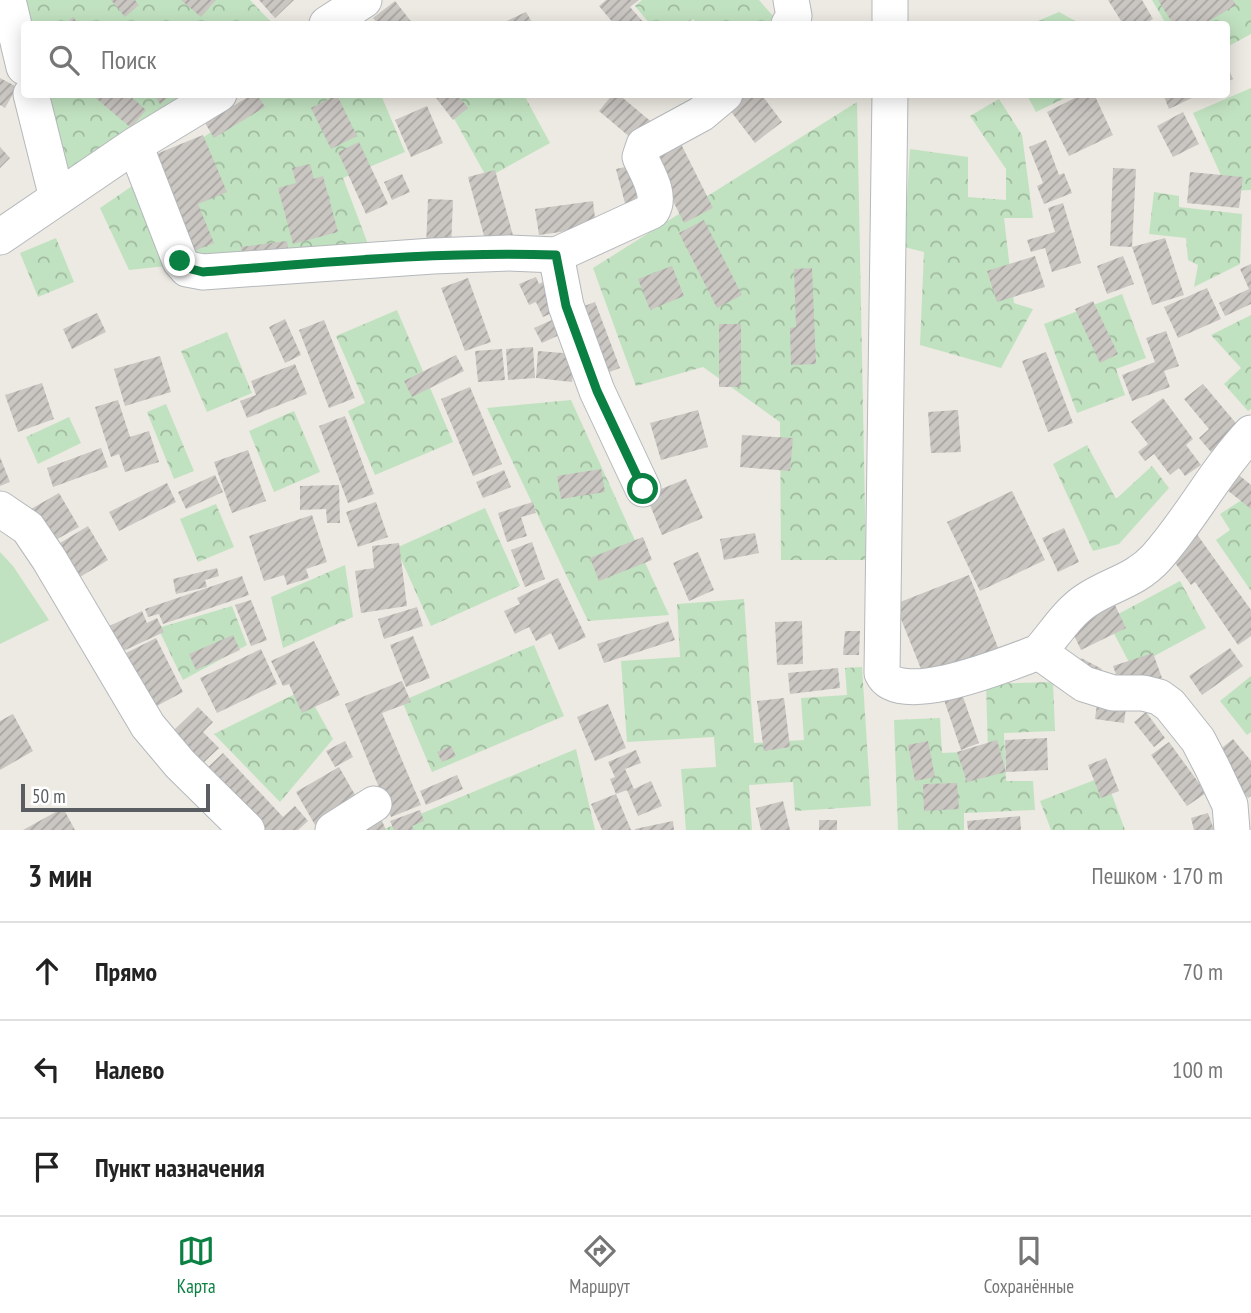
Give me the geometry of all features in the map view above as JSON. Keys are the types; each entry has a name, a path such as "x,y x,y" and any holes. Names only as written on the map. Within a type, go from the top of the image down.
{"street":[{"path":"8,0 21,54"},
{"path":"332,21 364,0"},
{"path":"791,0 794,16 791,21"},
{"path":"890,0 890,21"},
{"path":"32,98 57,198"},
{"path":"0,237 135,145 212,98"},
{"path":"135,145 180,261 193,271 433,256 509,253 556,255 652,211 656,205 656,197 640,157 644,145 701,114 719,98"},
{"path":"890,98 882,673 891,684 926,687 978,674 1040,652 1069,616 1086,600 1138,575 1155,558 1182,526 1231,455 1251,433"},
{"path":"556,255 566,306 597,391 643,489"},
{"path":"0,509 28,528 148,726 180,764 247,830"},
{"path":"1040,652 1084,684 1113,693 1143,693 1159,697 1170,705 1198,740 1238,814"},
{"path":"333,830 374,804"}],"green space":[{"path":"16,0 250,0 270,21 23,21"},
{"path":"642,0 759,0 777,21 648,21 635,6"},
{"path":"1152,0 1251,0 1251,34 1230,45 1230,21 1164,21"},
{"path":"1059,12 1076,21 1038,21"},
{"path":"1251,88 1251,190 1228,191 1193,113"},
{"path":"43,98 180,98 64,179"},
{"path":"261,98 382,98 405,152 343,178 368,244 129,270 100,208"},
{"path":"443,98 526,98 550,143 487,178"},
{"path":"1029,98 1065,98 1036,112"},
{"path":"999,99 1022,135 1033,218 1004,218 1014,303 1033,309 1001,368 920,345 924,252 904,247 910,149 968,157 968,197 1006,200 1006,169 970,116"},
{"path":"857,102 866,560 781,560 780,422 703,367 636,386 593,268"},
{"path":"1154,192 1179,196 1179,207 1242,214 1240,264 1194,287 1198,265 1188,260 1186,238 1149,234"},
{"path":"56,238 74,282 38,297 20,253"},
{"path":"1122,294 1146,358 1116,369 1125,395 1077,413 1044,324"},
{"path":"397,310 453,442 375,475 348,411 365,403 336,336"},
{"path":"1251,315 1251,409 1248,411 1224,384 1241,368 1211,335"},
{"path":"227,332 252,393 207,412 181,351"},
{"path":"571,400 669,615 588,621 487,408"},
{"path":"166,404 194,471 174,479 147,412"},
{"path":"294,411 320,472 274,492 249,431"},
{"path":"69,417 81,443 38,464 26,437"},
{"path":"1087,445 1116,499 1152,466 1169,488 1119,544 1093,551 1053,464"},
{"path":"1251,494 1251,591 1216,540 1230,530 1220,514"},
{"path":"216,504 234,547 198,562 180,519"},
{"path":"485,508 520,586 431,626 396,548"},
{"path":"0,552 13,566 49,620 0,644"},
{"path":"345,565 353,617 283,648 271,597"},
{"path":"1180,581 1206,628 1132,668 1107,620"},
{"path":"744,599 754,743 804,740 801,698 847,695 845,668 862,667 871,806 795,811 793,782 749,785 752,830 686,830 681,769 716,767 714,737 627,742 621,661 680,657 677,604"},
{"path":"232,606 247,645 183,680 158,628"},
{"path":"534,645 564,716 432,772 402,701"},
{"path":"1251,676 1251,732 1247,735 1220,701"},
{"path":"1053,682 1055,731 1004,733 1006,781 1033,781 1035,810 964,813 964,830 898,830 894,720 940,718 942,753 988,751 986,684"},
{"path":"305,689 333,739 280,802 214,734"},
{"path":"576,749 595,830 382,830"},
{"path":"1105,776 1125,830 1051,830 1040,801"}],"building":[{"path":"111,0 135,0 139,5 125,17"},
{"path":"181,0 216,0 201,17"},
{"path":"259,0 294,0 275,18"},
{"path":"606,0 639,0 630,7 642,21 612,21 599,6"},
{"path":"1108,0 1142,0 1153,19 1149,21 1121,21"},
{"path":"1158,0 1233,0 1236,5 1209,21 1171,21"},
{"path":"395,1 411,21 376,21 373,18"},
{"path":"526,12 531,21 506,21"},
{"path":"0,78 17,87 5,108 0,105"},
{"path":"96,98 132,98 146,110 131,128"},
{"path":"156,98 167,98 160,104"},
{"path":"246,98 259,98 265,107 214,138 205,123"},
{"path":"331,98 338,98 357,136 331,149 311,108"},
{"path":"436,98 460,98 468,108 453,120"},
{"path":"610,98 623,98 654,124 638,144 599,111"},
{"path":"735,98 764,98 782,122 755,143 726,105"},
{"path":"1075,98 1096,98 1113,135 1069,156 1047,112"},
{"path":"1165,98 1192,98 1169,109"},
{"path":"427,106 443,143 411,157 395,120"},
{"path":"1183,112 1199,144 1173,157 1157,126"},
{"path":"676,134 713,208 684,223 647,149"},
{"path":"203,135 227,192 198,204 214,243 184,255 144,159"},
{"path":"1046,140 1059,175 1064,173 1072,193 1044,204 1037,186 1043,183 1029,147"},
{"path":"359,142 388,204 366,214 338,152"},
{"path":"0,147 10,158 0,168"},
{"path":"310,164 314,179 323,176 338,232 293,244 278,188 296,183 292,168"},
{"path":"630,166 641,208 627,211 616,169"},
{"path":"1113,168 1136,169 1132,247 1110,246"},
{"path":"495,170 514,239 487,247 468,177"},
{"path":"1190,172 1243,177 1239,208 1187,203"},
{"path":"402,174 410,192 392,200 384,182"},
{"path":"428,199 453,200 451,248 426,247"},
{"path":"593,201 596,227 539,235 535,209"},
{"path":"1063,203 1081,263 1052,272 1045,248 1031,252 1027,240 1055,232 1048,208"},
{"path":"704,220 742,295 717,308 679,233"},
{"path":"1165,238 1184,295 1152,305 1132,247"},
{"path":"287,241 289,258 243,264 241,247"},
{"path":"1035,256 1045,287 997,302 987,271"},
{"path":"1123,256 1134,284 1107,294 1097,266"},
{"path":"1251,264 1251,304 1225,316 1219,303 1249,289 1240,269"},
{"path":"672,266 684,296 650,310 638,279"},
{"path":"812,268 816,364 791,365 790,328 796,327 794,269"},
{"path":"536,277 539,284 547,280 560,309 543,317 536,302 529,305 519,284"},
{"path":"468,278 491,342 465,351 441,288"},
{"path":"1207,288 1221,319 1178,338 1164,307"},
{"path":"1093,301 1118,354 1100,363 1075,309"},
{"path":"595,302 620,368 596,377 571,311"},
{"path":"97,313 106,332 72,349 63,329"},
{"path":"561,316 568,331 542,343 534,328"},
{"path":"285,319 301,355 285,363 269,327"},
{"path":"324,320 355,398 329,408 299,330"},
{"path":"719,324 741,324 741,387 719,387"},
{"path":"1166,331 1179,366 1164,371 1170,387 1132,401 1122,375 1155,362 1146,338"},
{"path":"533,347 535,378 508,380 506,349"},
{"path":"502,349 505,380 478,382 475,351"},
{"path":"538,351 575,354 572,382 536,378"},
{"path":"1046,352 1073,423 1048,432 1022,361"},
{"path":"456,355 464,371 412,397 404,381"},
{"path":"160,356 171,392 125,406 114,369"},
{"path":"295,364 307,394 247,418 240,401 256,395 251,381"},
{"path":"42,383 54,419 18,432 5,395"},
{"path":"1203,384 1240,428 1211,452 1199,438 1209,429 1184,399"},
{"path":"470,387 502,464 473,476 441,399"},
{"path":"1163,398 1193,439 1186,445 1201,465 1185,476 1179,468 1170,475 1154,454 1145,461 1138,452 1148,444 1131,422"},
{"path":"118,400 130,437 149,431 159,462 125,472 119,454 111,457 95,407"},
{"path":"698,410 708,447 661,460 650,423"},
{"path":"958,410 961,452 931,453 928,412"},
{"path":"345,416 374,494 348,503 319,426"},
{"path":"742,435 793,438 790,471 740,467"},
{"path":"101,448 108,467 53,487 47,468"},
{"path":"248,450 266,501 232,513 214,462"},
{"path":"0,457 10,482 0,486"},
{"path":"601,469 605,492 561,499 557,476"},
{"path":"504,470 511,487 483,498 476,482"},
{"path":"1234,471 1251,485 1251,509 1222,486"},
{"path":"215,475 223,492 186,509 178,492"},
{"path":"686,479 703,518 662,535 646,495"},
{"path":"167,483 176,502 119,531 109,512"},
{"path":"339,485 340,523 327,523 326,509 300,510 300,486"},
{"path":"1012,491 1045,560 980,591 947,522"},
{"path":"59,493 79,527 50,543 31,509"},
{"path":"376,502 388,537 358,547 346,512"},
{"path":"533,502 536,513 521,517 527,536 507,542 498,513"},
{"path":"312,515 327,562 306,569 309,578 287,585 284,575 264,581 249,536"},
{"path":"88,526 108,560 80,577 60,543"},
{"path":"1064,528 1079,562 1058,572 1042,538"},
{"path":"755,533 759,553 724,560 720,539"},
{"path":"1196,533 1251,610 1251,636 1238,645 1195,582 1191,585 1168,553"},
{"path":"643,537 652,560 599,581 590,558"},
{"path":"532,542 545,579 525,587 511,550"},
{"path":"399,543 407,606 361,613 355,571 374,568 372,546"},
{"path":"698,552 714,590 689,601 673,563"},
{"path":"217,568 219,576 205,580 207,587 176,594 173,579"},
{"path":"969,575 1001,655 927,684 895,604"},
{"path":"242,576 249,595 163,624 159,614 148,617 145,609"},
{"path":"558,578 586,637 559,650 551,633 536,641 529,627 515,634 504,611 520,604 517,598"},
{"path":"251,600 267,640 251,646 235,605"},
{"path":"1114,603 1126,628 1081,650 1069,625"},
{"path":"417,607 423,626 384,639 378,619"},
{"path":"142,611 147,623 157,618 164,632 119,653 107,627"},
{"path":"668,621 675,640 604,663 597,644"},
{"path":"802,621 803,664 777,665 775,622"},
{"path":"845,631 860,631 859,655 843,655"},
{"path":"233,635 240,650 196,670 189,654"},
{"path":"413,636 430,678 406,687 390,645"},
{"path":"156,638 183,692 153,708 126,653"},
{"path":"314,641 340,695 302,713 289,684 283,686 271,661"},
{"path":"1230,648 1243,666 1202,695 1189,676"},
{"path":"261,649 277,684 217,713 200,678"},
{"path":"1153,653 1162,678 1122,691 1113,666"},
{"path":"1081,658 1102,669 1095,682 1075,672"},
{"path":"838,668 840,688 790,694 788,673"},
{"path":"402,681 411,702 382,713 421,805 391,817 345,704"},
{"path":"961,691 979,743 961,750 943,697"},
{"path":"784,698 790,747 764,751 757,701"},
{"path":"608,704 626,748 595,761 577,717"},
{"path":"1097,704 1126,708 1124,723 1095,719"},
{"path":"198,707 213,722 203,732 219,748 200,766 170,734"},
{"path":"1146,712 1165,738 1154,747 1134,722"},
{"path":"13,714 33,751 0,770 0,721"},
{"path":"1047,738 1048,770 1006,772 1005,740"},
{"path":"1233,739 1251,761 1251,796 1248,798 1213,755"},
{"path":"997,740 1006,772 967,782 957,752"},
{"path":"345,741 353,757 335,767 326,751"},
{"path":"928,741 935,777 915,781 908,745"},
{"path":"1169,742 1206,793 1187,806 1151,755"},
{"path":"451,746 456,756 442,762 437,752"},
{"path":"636,750 641,763 625,769 634,789 651,781 662,806 638,816 627,790 616,794 610,779 615,777 608,762"},
{"path":"223,753 283,817 295,806 308,821 298,830 260,830 204,771"},
{"path":"1106,758 1119,791 1101,798 1088,765"},
{"path":"339,767 358,800 315,825 296,792"},
{"path":"457,775 463,789 426,805 420,791"},
{"path":"957,783 959,809 924,811 923,784"},
{"path":"616,794 631,830 602,830 591,804"},
{"path":"783,801 790,830 761,830 756,808"},
{"path":"63,808 75,830 23,830"},
{"path":"420,810 424,821 412,826 414,830 394,830 390,821"},
{"path":"1208,813 1214,830 1194,830 1191,818"},
{"path":"379,814 386,830 345,830"},
{"path":"1020,816 1021,830 968,830 967,821"},
{"path":"819,820 837,820 837,830 819,830"},
{"path":"673,821 674,830 635,830 635,829"}],"route":[{"path":"180,261 193,271 203,272 433,256 509,253 556,255 566,306 597,391 643,489"}]}
